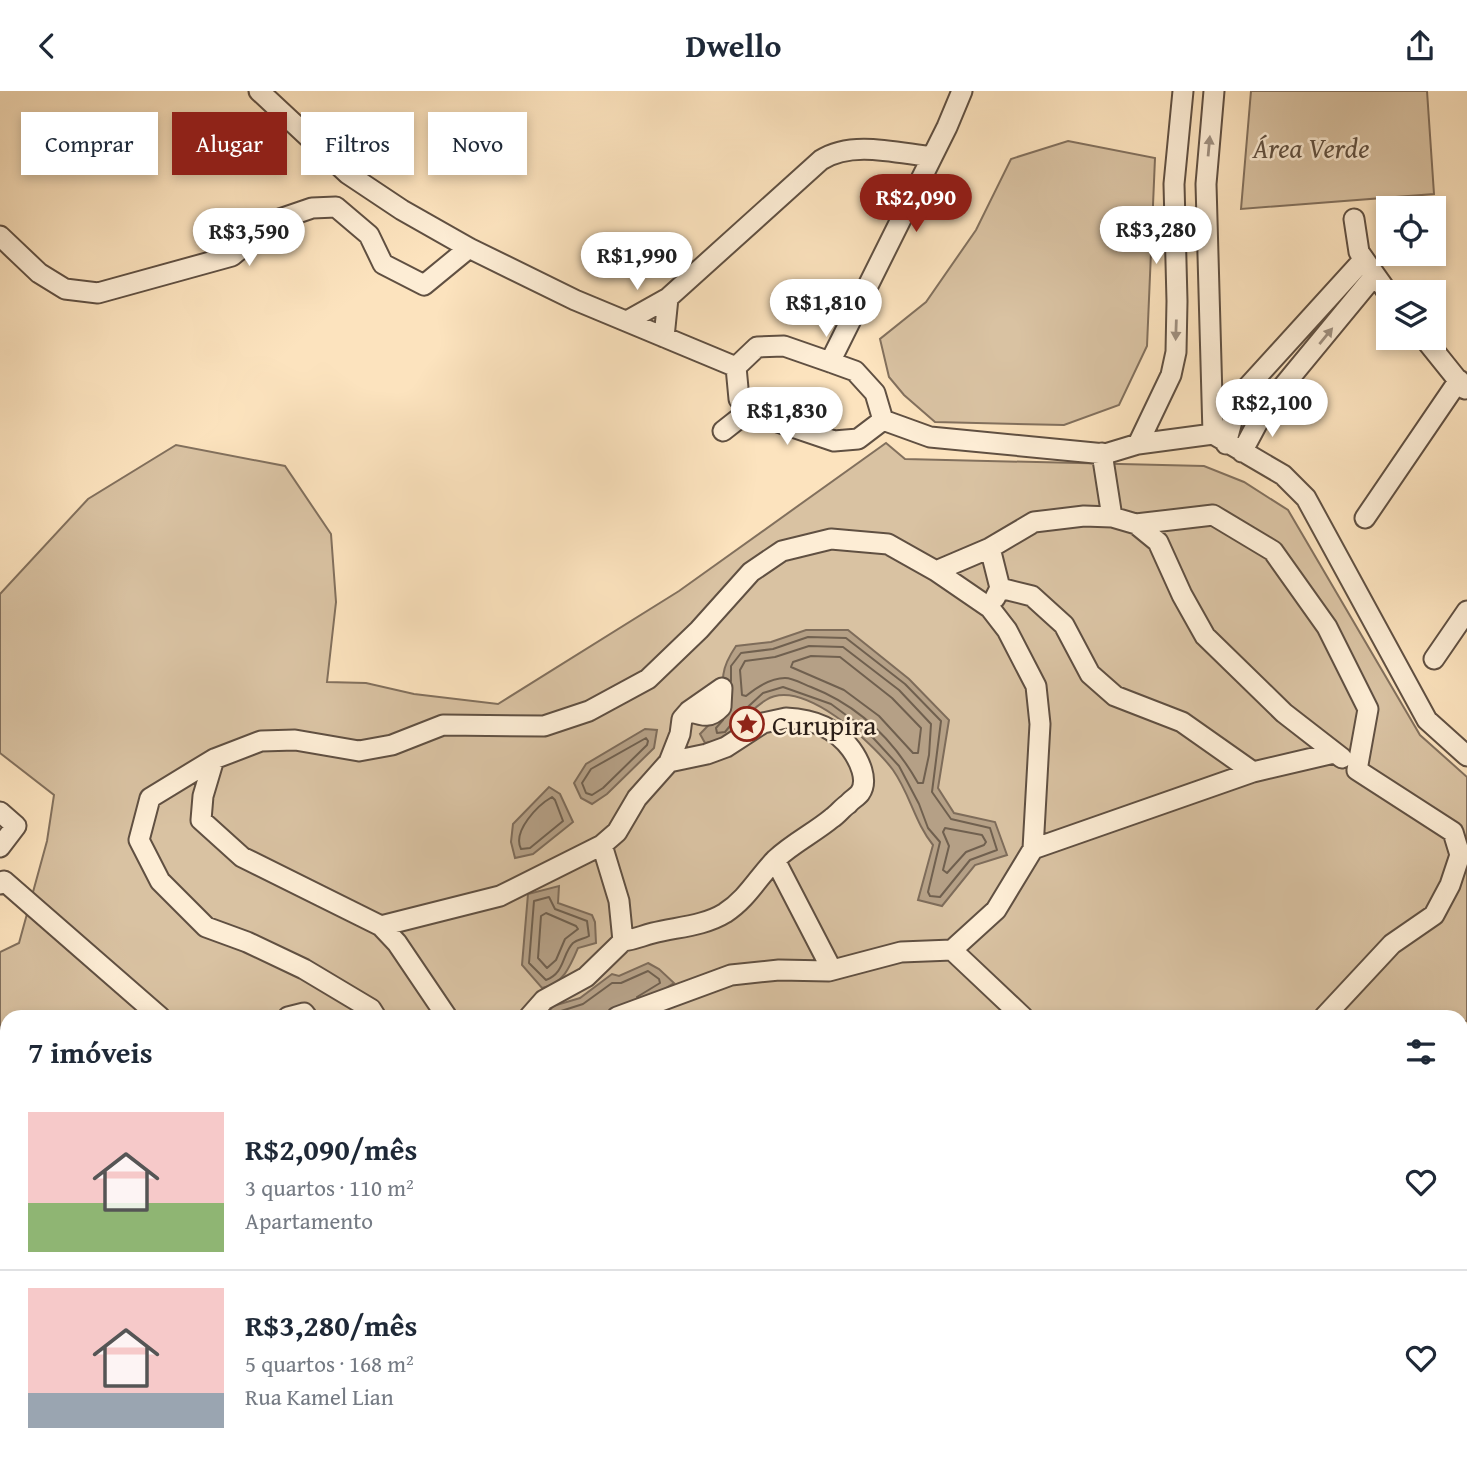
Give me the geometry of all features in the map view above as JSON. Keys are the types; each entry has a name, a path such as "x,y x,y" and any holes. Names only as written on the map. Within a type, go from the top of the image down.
{"street":[{"path":"259,91 348,174 402,210 469,248 576,300 736,367"},
{"path":"830,362 962,91"},
{"path":"1139,444 1171,375 1176,352 1174,184 1183,91"},
{"path":"1214,91 1206,184 1209,299 1227,443"},
{"path":"627,321 668,298 821,160 834,152 856,149 932,156"},
{"path":"1174,184 1206,184"},
{"path":"0,236 38,273 65,289 98,293 232,256 274,222 312,208 336,207 369,235 383,264 424,285 469,248"},
{"path":"1354,219 1359,252 1377,280"},
{"path":"1227,443 1237,402 1243,392 1364,259"},
{"path":"1227,443 1266,407 1290,380 1374,276"},
{"path":"664,337 668,298"},
{"path":"1177,300 1209,299"},
{"path":"736,367 757,347 784,346 830,362 855,372 875,393 883,420"},
{"path":"1365,518 1463,386 1434,350"},
{"path":"1278,354 1290,380"},
{"path":"736,367 739,399 760,416 776,423 834,440 858,439 883,420"},
{"path":"723,431 751,409"},
{"path":"883,420 930,437 1101,453 1139,444 1227,443 1283,475 1306,498 1427,720 1467,756"},
{"path":"1101,453 1112,517"},
{"path":"936,571 990,548 1034,522 1084,516 1112,517 1136,524 1213,515 1273,551 1327,627 1368,709 1357,770"},
{"path":"1136,524 1158,542 1182,595 1205,636 1284,713 1357,770 1453,832 1460,855 1450,885 1434,915 1392,944 1331,1010"},
{"path":"372,1010 304,969 247,942 206,927 160,880 139,840 150,798 214,759 261,741 295,740 359,751 392,745 443,725 544,726 589,711 648,679 699,630 751,572 782,551 831,538 888,544 936,571 990,608 1007,630 1036,687 1040,724 1033,849 996,910 953,950 901,951 832,970 779,970 731,975 636,1010"},
{"path":"990,548 1000,589 990,608"},
{"path":"1000,589 1032,596 1064,625 1090,674 1115,696 1182,722 1253,772"},
{"path":"1434,659 1467,611"},
{"path":"380,926 500,896 602,845 617,832 637,798 669,762 680,734 682,719 689,711"},
{"path":"535,1010 544,1000 586,977 623,941 688,927 724,914 757,884 775,860 833,818 860,794 863,785 858,759 848,744 832,730 817,723 786,718 763,723 726,747 669,762"},
{"path":"1033,849 1253,772 1334,753"},
{"path":"214,759 203,796 201,820 242,857 380,926 397,943 442,1010"},
{"path":"0,812 16,826 0,847"},
{"path":"602,845 619,901 623,941"},
{"path":"775,860 832,970"},
{"path":"2,883 152,1010"},
{"path":"953,950 1016,1010"}],"green space":[{"name":"Área Verde","path":"1251,91 1427,91 1434,194 1376,196 1376,199 1241,209"},
{"path":"1068,141 1155,158 1147,346 1119,405 1064,425 935,422 904,395 889,377 880,339 926,302 976,230 1011,159"},
{"path":"886,443 905,459 1204,466 1244,482 1288,510 1420,735 1467,777 1467,1010 0,1010 0,952 19,943 47,841 54,795 0,753 0,594 88,499 176,445 285,466 331,534 336,602 327,682 366,683 414,694 498,704 679,591"}],"water":[{"path":"806,630 848,630 909,679 949,720 938,788 954,813 995,822 1007,855 975,865 942,906 918,900 933,845 899,779 870,744 835,716 798,697 781,695 761,704 729,738 705,743 700,734 728,705 723,674 736,646 771,642"},
{"path":"645,729 657,730 654,748 607,794 592,804 581,798 574,783 586,764"},
{"path":"549,787 560,794 573,822 533,854 515,858 511,842 513,824"},
{"path":"559,886 558,903 592,915 596,943 578,948 561,979 542,988 522,965 528,894"},
{"path":"648,963 674,983 637,1006 621,1010 550,1010 553,1006 580,998 612,974 619,976"}],"place":[{"name":"Curupira","path":"747,724"}]}
